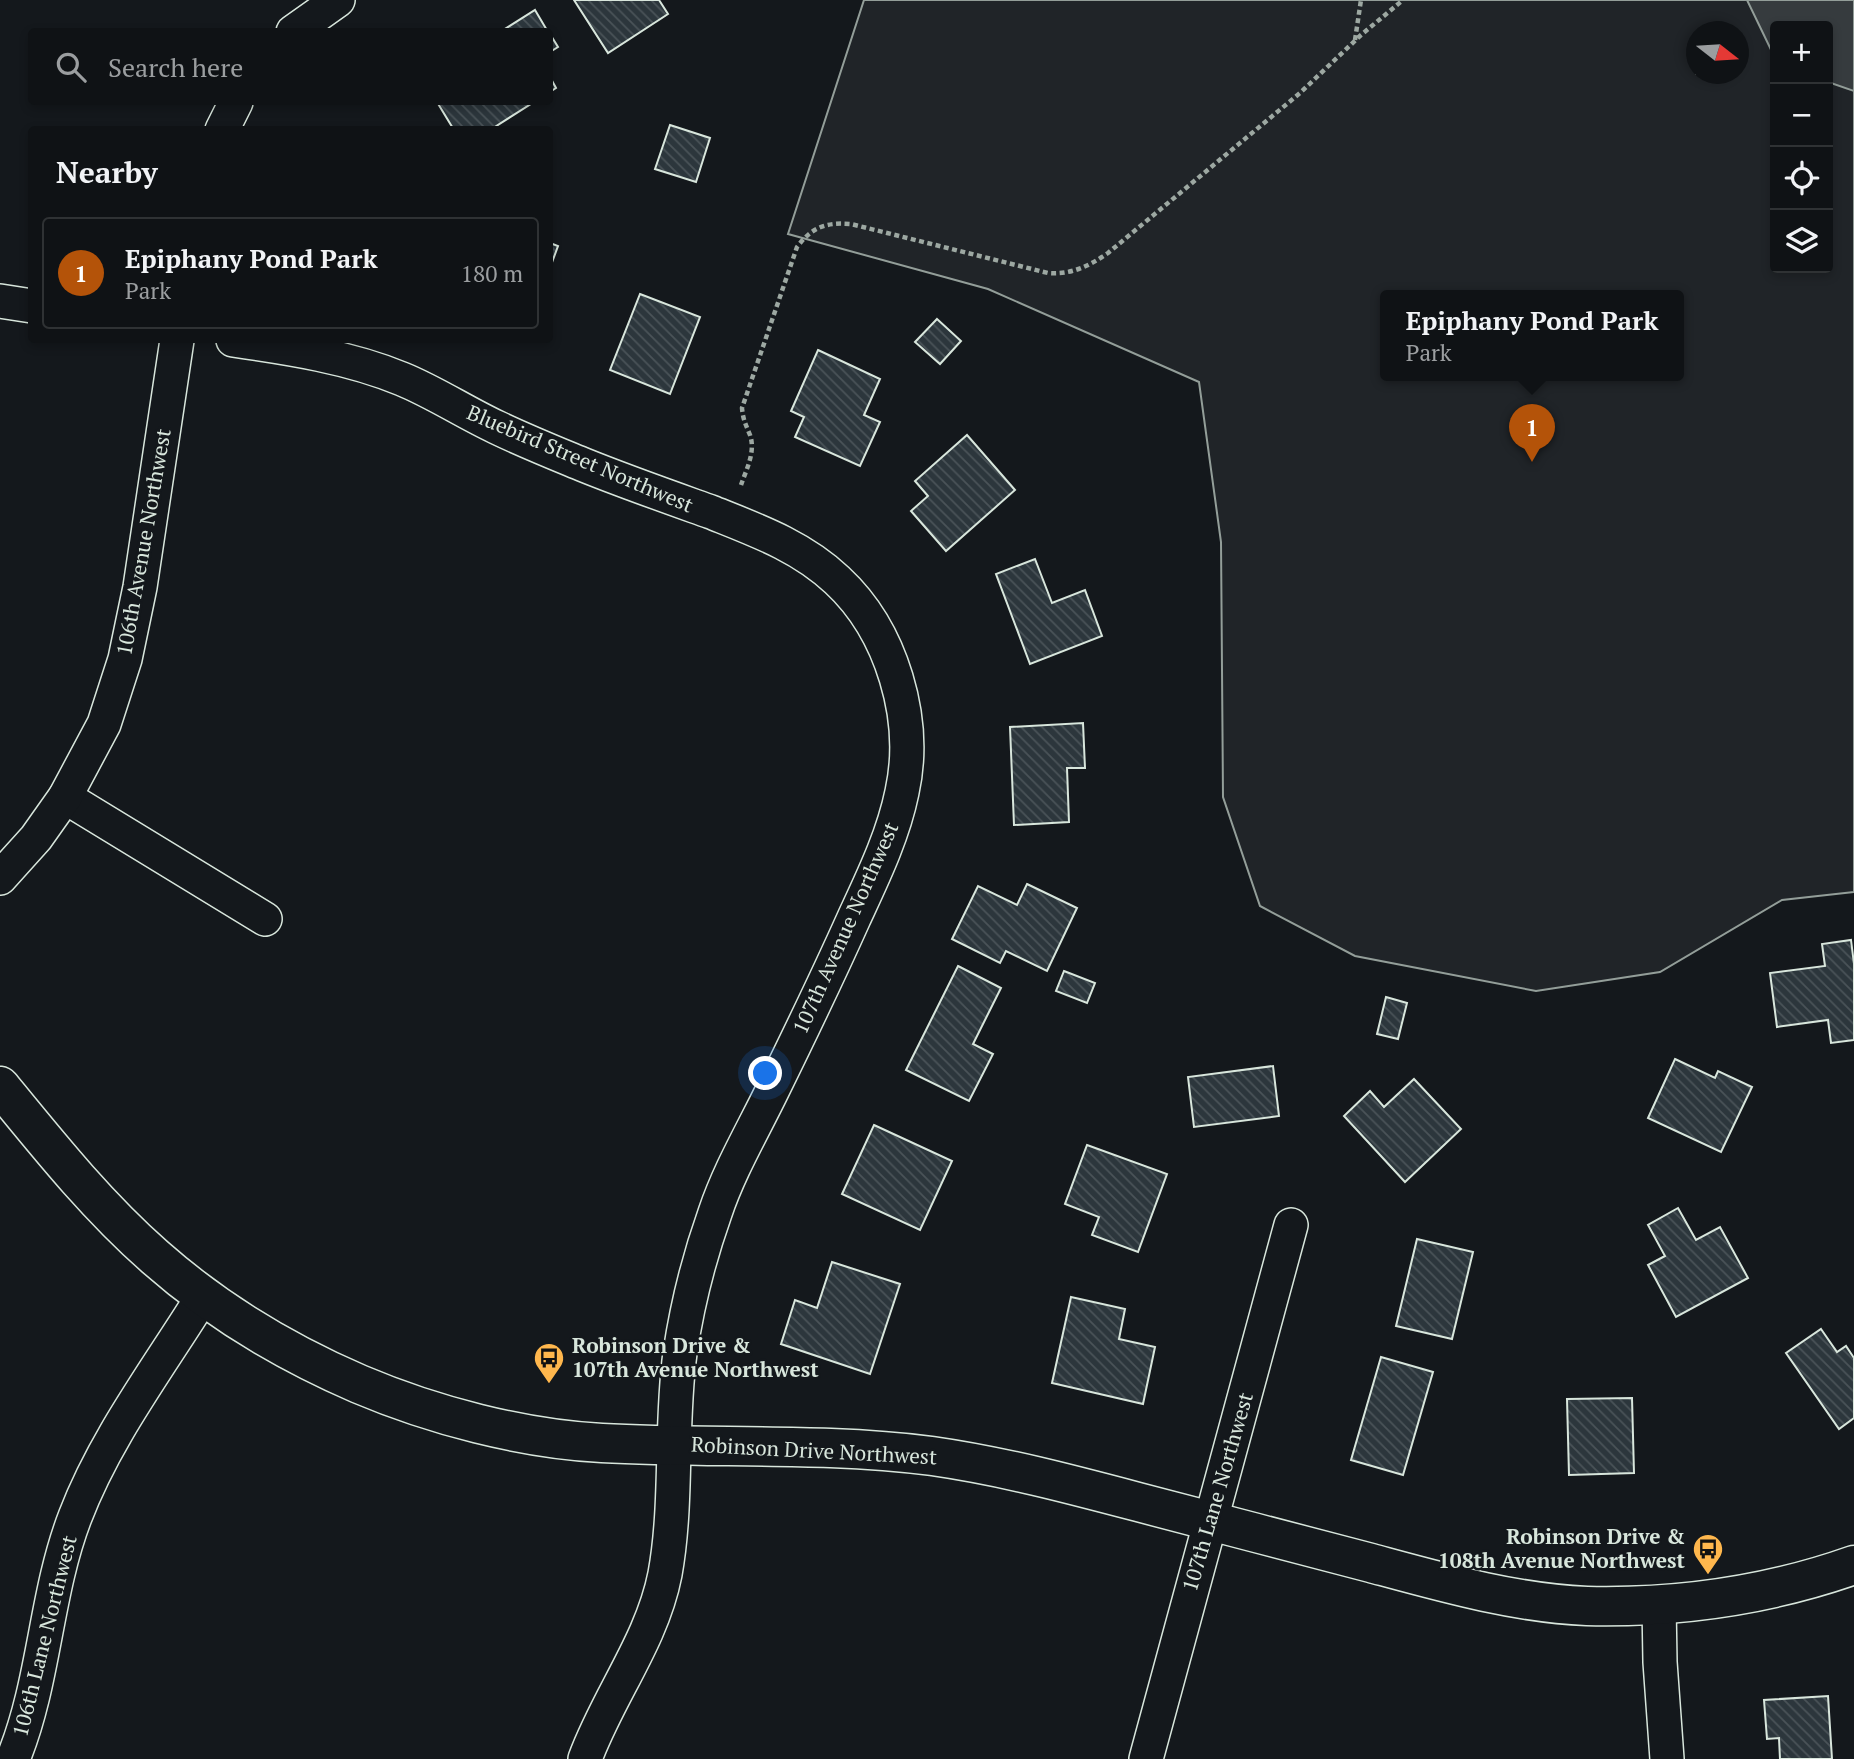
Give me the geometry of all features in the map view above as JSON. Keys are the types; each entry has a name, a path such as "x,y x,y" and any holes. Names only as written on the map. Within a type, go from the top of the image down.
{"street":[{"path":"299,28 338,0"},
{"path":"224,126 234,105"},
{"path":"0,301 28,305"},
{"name":"106th Avenue Northwest","path":"0,878 36,838 65,797 104,724 125,659 140,587 177,343"},
{"name":"Bluebird Street Northwest","path":"253,343 308,351 400,378 500,429 587,466 776,538 809,558 838,581 870,618 886,648"},
{"name":"107th Avenue Northwest","path":"585,1759 640,1647 657,1605 665,1573 670,1533 680,1355 695,1282 715,1211 734,1164 785,1065 870,884 896,817 904,786 906,751 898,681 886,648"},
{"path":"65,797 265,919"},
{"name":"Robinson Drive Northwest","path":"0,1086 91,1195 153,1256 203,1296 262,1336 362,1385 432,1409 507,1430 599,1443 867,1450 989,1464 1487,1592 1544,1602 1587,1606 1712,1599 1786,1585 1854,1565"},
{"name":"107th Lane Northwest","path":"1146,1759 1291,1225"},
{"name":"106th Lane Northwest","path":"13,1759 25,1729 57,1574 75,1518 95,1470 203,1296"},
{"path":"1659,1604 1667,1759"}],"path":[{"path":"1355,41 1361,0"},
{"path":"728,519 752,452 750,436 743,423 742,408 797,247 806,235 820,225 834,222 851,224 1048,273 1068,274 1108,253 1300,93 1403,0"}],"shaded area":[{"path":"864,0 1854,0 1854,892 1782,900 1660,972 1536,991 1355,956 1260,906 1223,797 1221,542 1199,382 988,289 788,234"},
{"path":"1747,0 1854,0 1854,91 1833,84 1833,21 1770,21 1770,48"}],"building":[{"path":"574,0 659,0 668,14 608,53"},
{"path":"535,10 546,28 506,28"},
{"path":"439,105 529,105 496,126 452,126"},
{"path":"670,125 710,138 696,182 655,169"},
{"path":"553,244 558,246 553,260"},
{"path":"640,294 700,317 670,394 610,370"},
{"path":"937,319 961,341 940,364 915,342"},
{"path":"818,350 880,379 864,415 880,422 860,466 795,437 804,417 791,411"},
{"path":"967,435 1015,490 946,551 911,511 928,496 915,481"},
{"path":"1035,559 1052,603 1085,590 1102,636 1030,664 996,574"},
{"path":"1083,723 1085,768 1067,768 1069,822 1014,825 1010,727"},
{"path":"1027,884 1077,908 1047,971 1006,951 1000,963 952,939 978,886 1017,905"},
{"path":"1851,940 1854,964 1854,1040 1831,1043 1828,1020 1777,1027 1770,973 1825,966 1822,944"},
{"path":"958,966 1001,988 973,1044 993,1054 969,1101 906,1070"},
{"path":"1064,971 1095,983 1087,1003 1056,991"},
{"path":"1386,997 1407,1003 1398,1039 1377,1034"},
{"path":"1675,1059 1715,1078 1718,1071 1752,1087 1721,1152 1648,1118"},
{"path":"1273,1066 1279,1116 1194,1127 1188,1077"},
{"path":"1414,1079 1461,1129 1405,1182 1344,1116 1370,1091 1384,1107"},
{"path":"874,1125 952,1161 920,1230 842,1194"},
{"path":"1087,1145 1167,1174 1138,1252 1092,1235 1099,1217 1065,1204"},
{"path":"1678,1208 1696,1240 1720,1227 1748,1278 1676,1317 1648,1265 1665,1256 1648,1225"},
{"path":"1417,1239 1473,1252 1452,1339 1396,1326"},
{"path":"832,1262 900,1284 870,1374 781,1344 795,1300 817,1308"},
{"path":"1071,1297 1125,1309 1119,1339 1155,1347 1143,1404 1052,1383"},
{"path":"1821,1329 1837,1352 1846,1346 1854,1358 1854,1418 1839,1429 1786,1353"},
{"path":"1381,1357 1433,1372 1403,1475 1351,1460"},
{"path":"1632,1398 1634,1473 1569,1475 1567,1399"},
{"path":"1828,1696 1832,1759 1780,1759 1779,1738 1767,1739 1764,1700"}],"place":[{"name":"Epiphany Pond Park","path":"1532,462"},
{"name":"Robinson Drive & 107th Avenue Northwest","path":"549,1385"},
{"name":"Robinson Drive & 108th Avenue Northwest","path":"1708,1576"}]}
